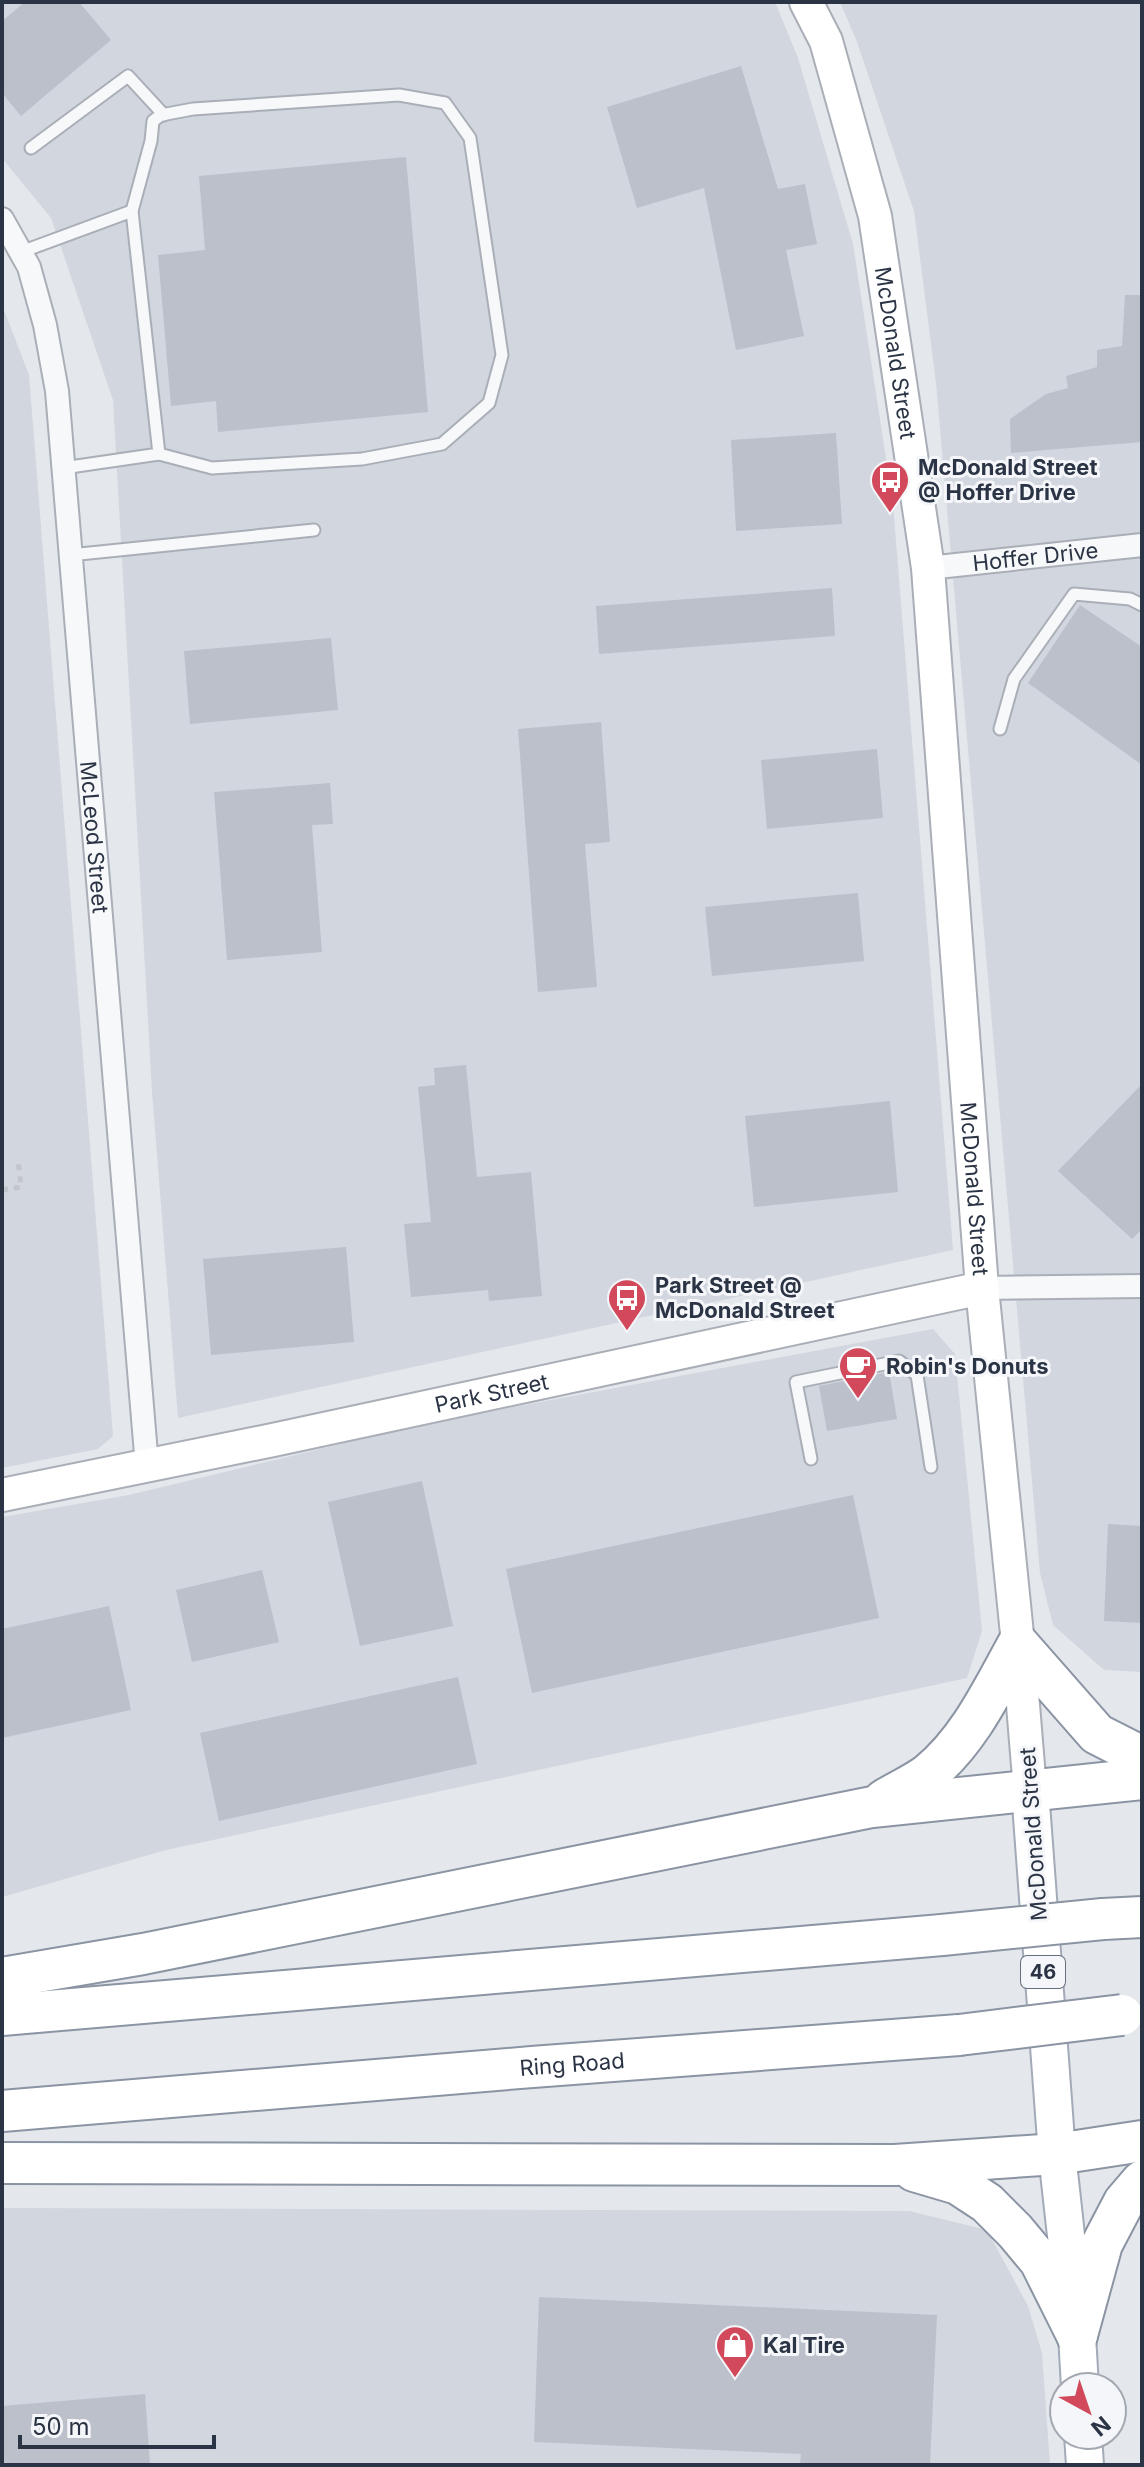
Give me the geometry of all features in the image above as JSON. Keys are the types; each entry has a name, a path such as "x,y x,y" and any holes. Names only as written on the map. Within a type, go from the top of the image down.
{"highway":[{"path":"872,1807 927,1774 956,1744 982,1709 1018,1644 1097,1734 1142,1757"},
{"path":"2,1978 159,1951 872,1807 1142,1779"},
{"path":"2,2015 1123,1918"},
{"name":"Ring Road","path":"2,2111 959,2035 1132,2014"},
{"path":"2,2163 895,2165 1057,2154 1142,2141"},
{"path":"895,2165 958,2184 987,2203 1040,2261 1077,2335"},
{"path":"1077,2335 1102,2244 1124,2202 1142,2181"}],"main road":[{"name":"McDonald Street","path":"806,2 826,41 875,216 928,568 982,1288 1018,1644 1057,2154 1079,2371"},
{"name":"Park Street","path":"2,1495 982,1288"}],"street":[{"name":"McLeod Street","path":"2,219 29,267 45,325 57,391 147,1466"},
{"name":"Hoffer Drive","path":"928,568 1142,545"},
{"path":"982,1288 1142,1286"}],"lane":[{"path":"31,148 128,76 164,115"},
{"path":"63,468 159,454 212,468 362,459 442,444 489,403 502,355 470,138 445,103 399,95 193,109 164,115 153,121 151,141 132,211 159,454"},
{"path":"21,252 132,211"},
{"path":"70,555 314,530"},
{"path":"1000,729 1014,679 1074,594 1130,599 1142,605"},
{"path":"811,1459 796,1382 899,1361 917,1375 931,1467"}],"path":[{"path":"2,1190 21,1187 18,1160"}],"shaded area":[{"path":"2,2 775,2 798,58 853,244 893,504 953,1250 178,1418 152,1092 113,400 51,218 2,158"},
{"path":"840,2 1142,2 1142,1672 1104,1670 1053,1625 1040,1573 936,383 914,211 857,42"},
{"path":"2,305 29,375 113,1436 98,1449 2,1468"},
{"path":"933,1329 955,1354 982,1631 967,1678 166,1850 2,1897 2,1517 129,1495 432,1422"},
{"path":"2,2208 909,2211 987,2230 1028,2306 1042,2353 1050,2465 2,2465"}],"building":[{"path":"25,2 79,2 111,40 21,116 2,93 2,21"},
{"path":"741,66 778,189 805,184 817,244 786,250 804,336 736,350 704,188 637,208 607,107"},
{"path":"406,157 428,412 218,432 216,401 171,406 158,255 205,250 199,176"},
{"path":"1125,295 1142,295 1142,442 1011,453 1010,419 1046,394 1068,388 1066,376 1097,367 1097,350 1122,346"},
{"path":"836,433 842,524 736,531 731,440"},
{"path":"832,588 835,636 599,654 596,606"},
{"path":"1080,605 1142,647 1142,765 1028,683"},
{"path":"331,638 338,710 190,724 184,651"},
{"path":"601,722 610,842 585,844 597,987 538,992 518,729"},
{"path":"877,749 883,818 767,829 761,760"},
{"path":"330,783 333,824 312,825 322,952 227,960 214,792"},
{"path":"858,893 864,961 712,976 705,907"},
{"path":"466,1065 477,1177 531,1172 542,1296 489,1301 488,1290 411,1297 404,1224 431,1222 418,1087 435,1085 434,1068"},
{"path":"1142,1084 1142,1229 1132,1239 1058,1171"},
{"path":"890,1101 898,1192 754,1207 745,1116"},
{"path":"346,1247 354,1342 211,1355 203,1259"},
{"name":"Robin's Donuts","path":"889,1372 897,1419 827,1431 819,1386"},
{"path":"422,1481 453,1626 360,1646 328,1502"},
{"path":"853,1495 879,1618 532,1693 506,1569"},
{"path":"1108,1524 1142,1526 1142,1623 1104,1621"},
{"path":"262,1570 279,1642 192,1662 176,1590"},
{"path":"109,1606 131,1710 2,1738 2,1629"},
{"path":"458,1677 477,1764 219,1821 200,1733"},
{"name":"Kal Tire","path":"539,2297 937,2315 930,2465 800,2465 801,2454 534,2442"},
{"path":"145,2394 150,2465 2,2465 2,2406"}],"place":[{"name":"McDonald Street @ Hoffer Drive","path":"890,514"},
{"name":"Park Street @ McDonald Street","path":"627,1332"},
{"name":"Robin's Donuts","path":"858,1400"},
{"name":"Kal Tire","path":"735,2379"}]}
